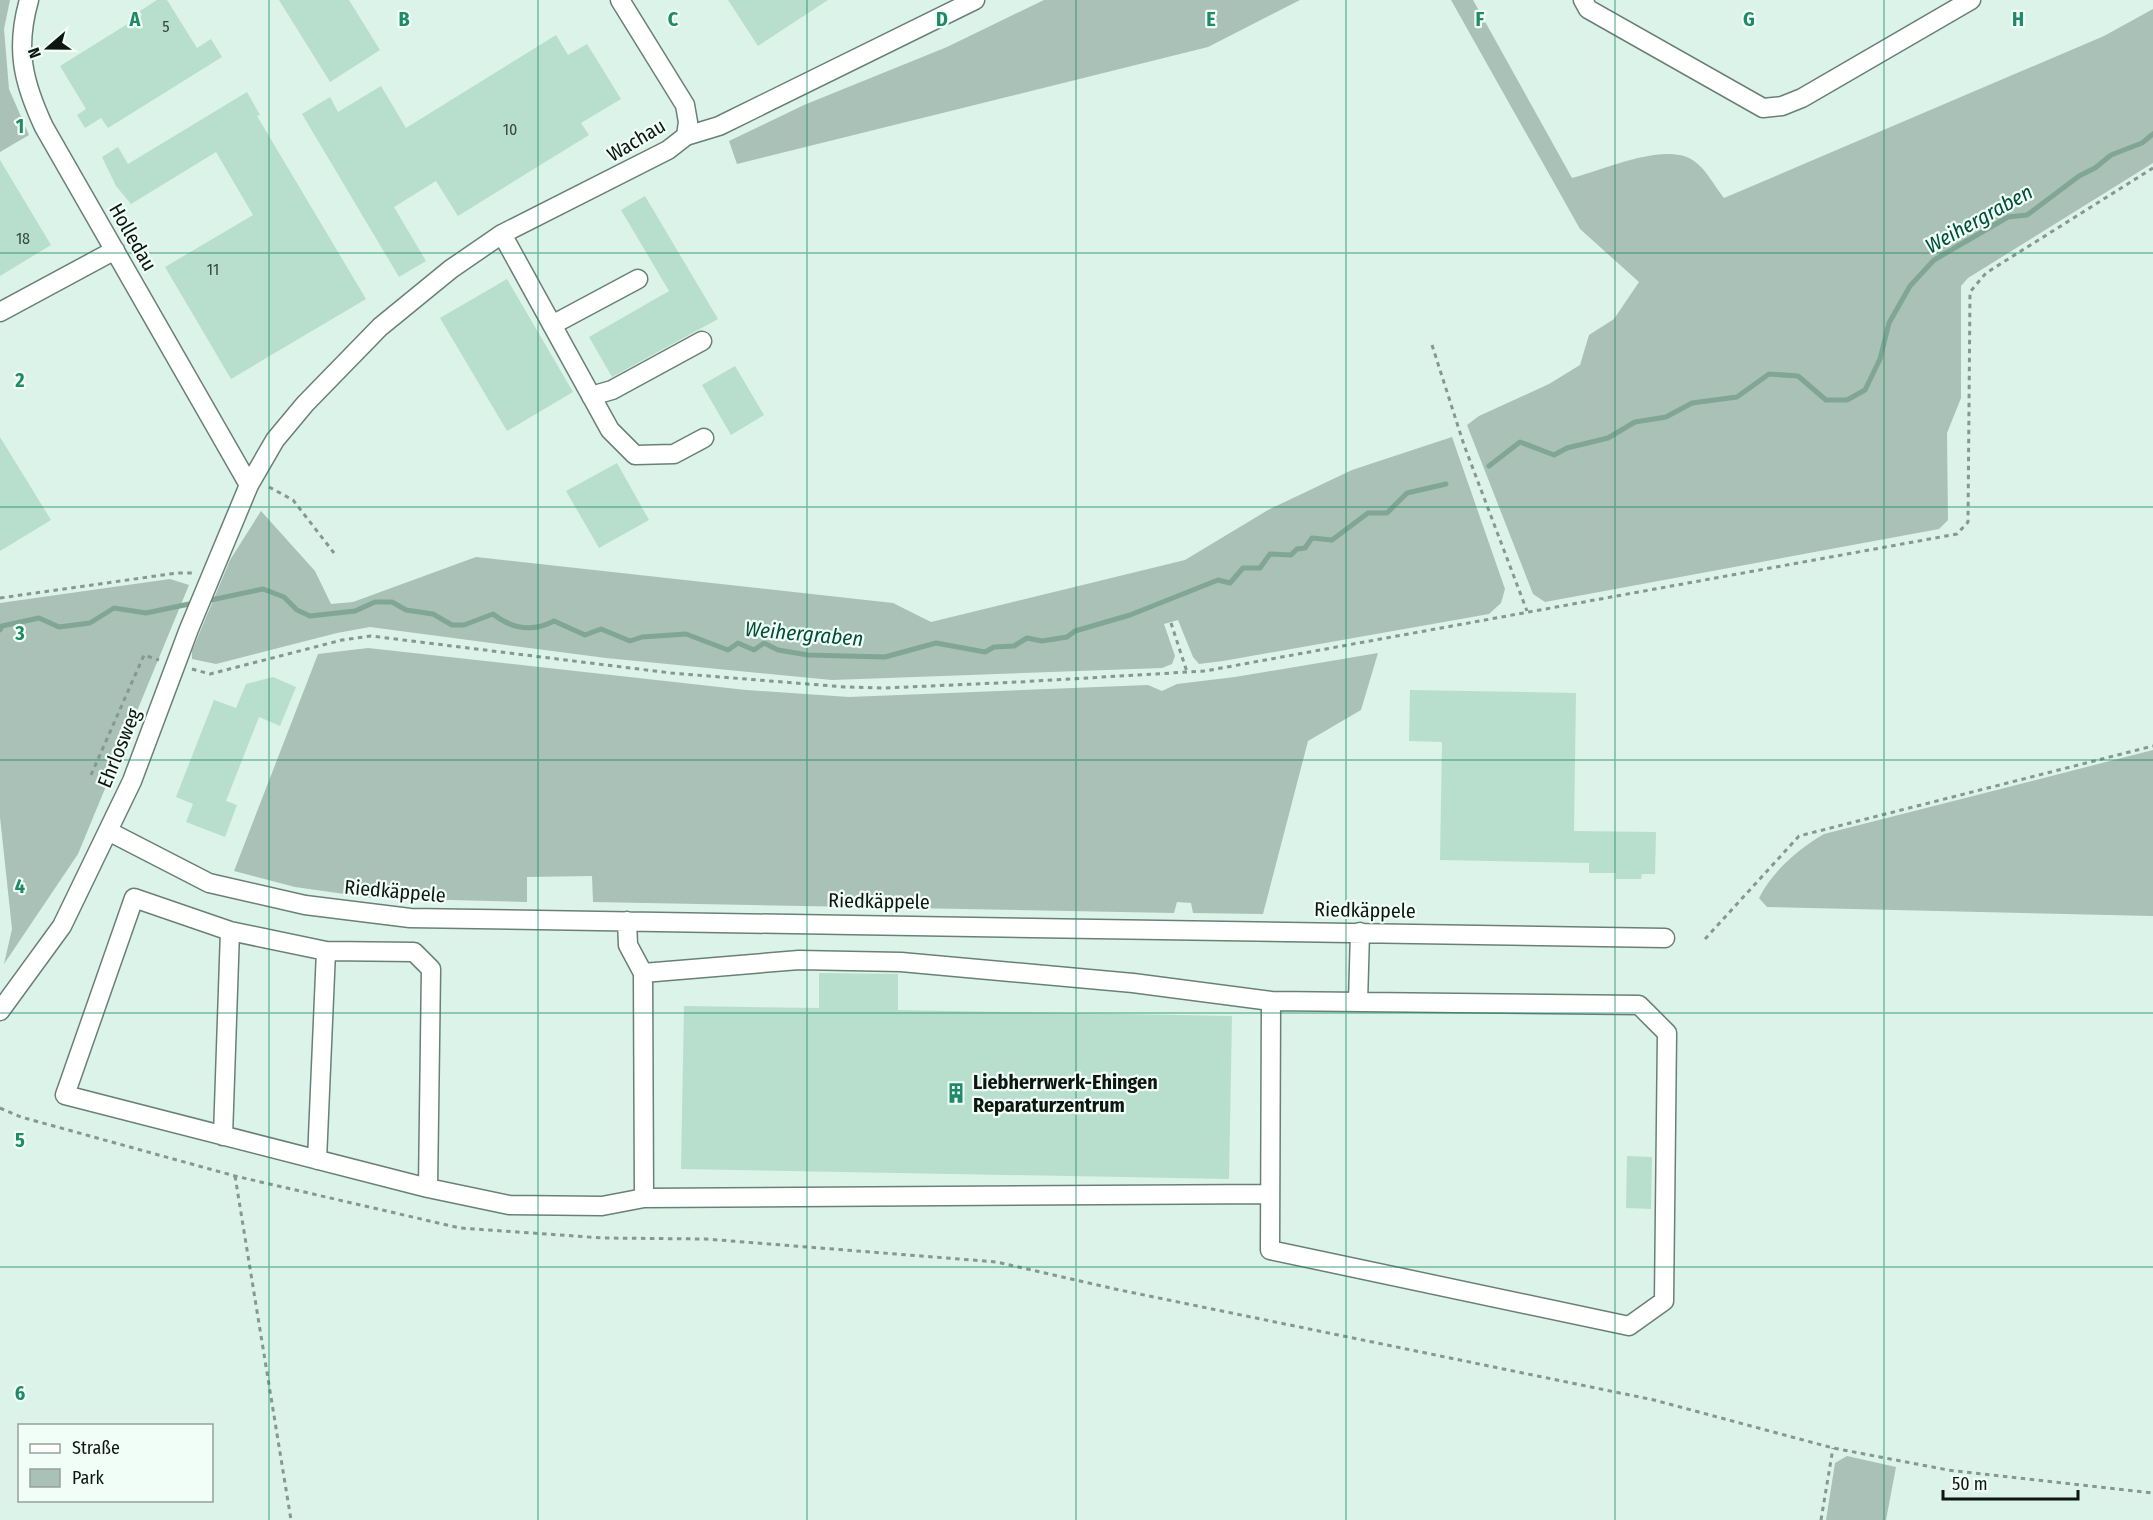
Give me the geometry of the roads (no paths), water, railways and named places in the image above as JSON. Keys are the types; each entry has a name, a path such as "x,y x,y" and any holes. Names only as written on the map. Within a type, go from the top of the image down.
{"street":[{"name":"Holledau","path":"29,0 23,22 21,48 28,95 115,250 251,480"},
{"name":"Wachau","path":"251,480 275,440 305,404 372,334 451,268 502,234 668,150 686,136 688,122 685,105 620,0"},
{"path":"686,136 719,126 975,0"},
{"path":"1583,0 1588,9 1763,108 1782,106 1802,98 1971,0"},
{"path":"502,234 610,430 635,455 674,454 704,438"},
{"path":"0,312 115,250"},
{"path":"552,325 638,279"},
{"path":"591,396 612,390 702,341"},
{"name":"Ehrlosweg","path":"0,1011 62,926 132,781 189,629 251,480"},
{"name":"Riedkäppele","path":"108,831 209,883 305,905 410,918 1665,938"},
{"path":"428,1188 432,969 414,952 326,951 230,931 135,898 65,1095 428,1188 509,1205 602,1206 644,1198 1270,1194"},
{"path":"627,921 628,945 643,973 644,1198"},
{"path":"223,1136 230,931"},
{"path":"1358,1002 1360,932"},
{"path":"317,1160 326,951"},
{"path":"643,973 800,960 901,962 1133,983 1271,1001 1639,1005 1668,1033 1664,1301 1629,1326 1270,1250 1271,1001"}],"waterway":[{"name":"Weihergraben","path":"1489,466 1520,442 1554,455 1567,448 1608,438 1635,422 1666,417 1692,403 1737,397 1769,374 1798,376 1826,400 1847,400 1865,390 1880,359 1889,323 1910,286 1934,260 2008,217 2027,215 2111,155 2142,143 2153,134"},
{"name":"Weihergraben","path":"206,601 263,589 284,597 297,610 310,616 355,611 375,602 392,602 406,610 433,614 452,625 464,625 493,614 515,626 538,627 554,621 585,635 601,629 630,641 642,637 686,634 728,650 738,643 754,650 764,643 778,650 808,655 885,657 936,643 985,652 994,647 1014,646 1027,638 1042,641 1067,637 1075,631 1130,615 1218,580 1230,583 1243,568 1260,568 1270,554 1291,555 1297,549 1305,548 1312,538 1332,540 1368,513 1387,513 1407,493 1446,484"},
{"name":"Weihergraben","path":"0,630 2,626 39,618 59,627 90,623 114,608 146,613 194,603"}],"place":[{"name":"Liebherrwerk-Ehingen Reparaturzentrum","path":"956,1093"}]}
